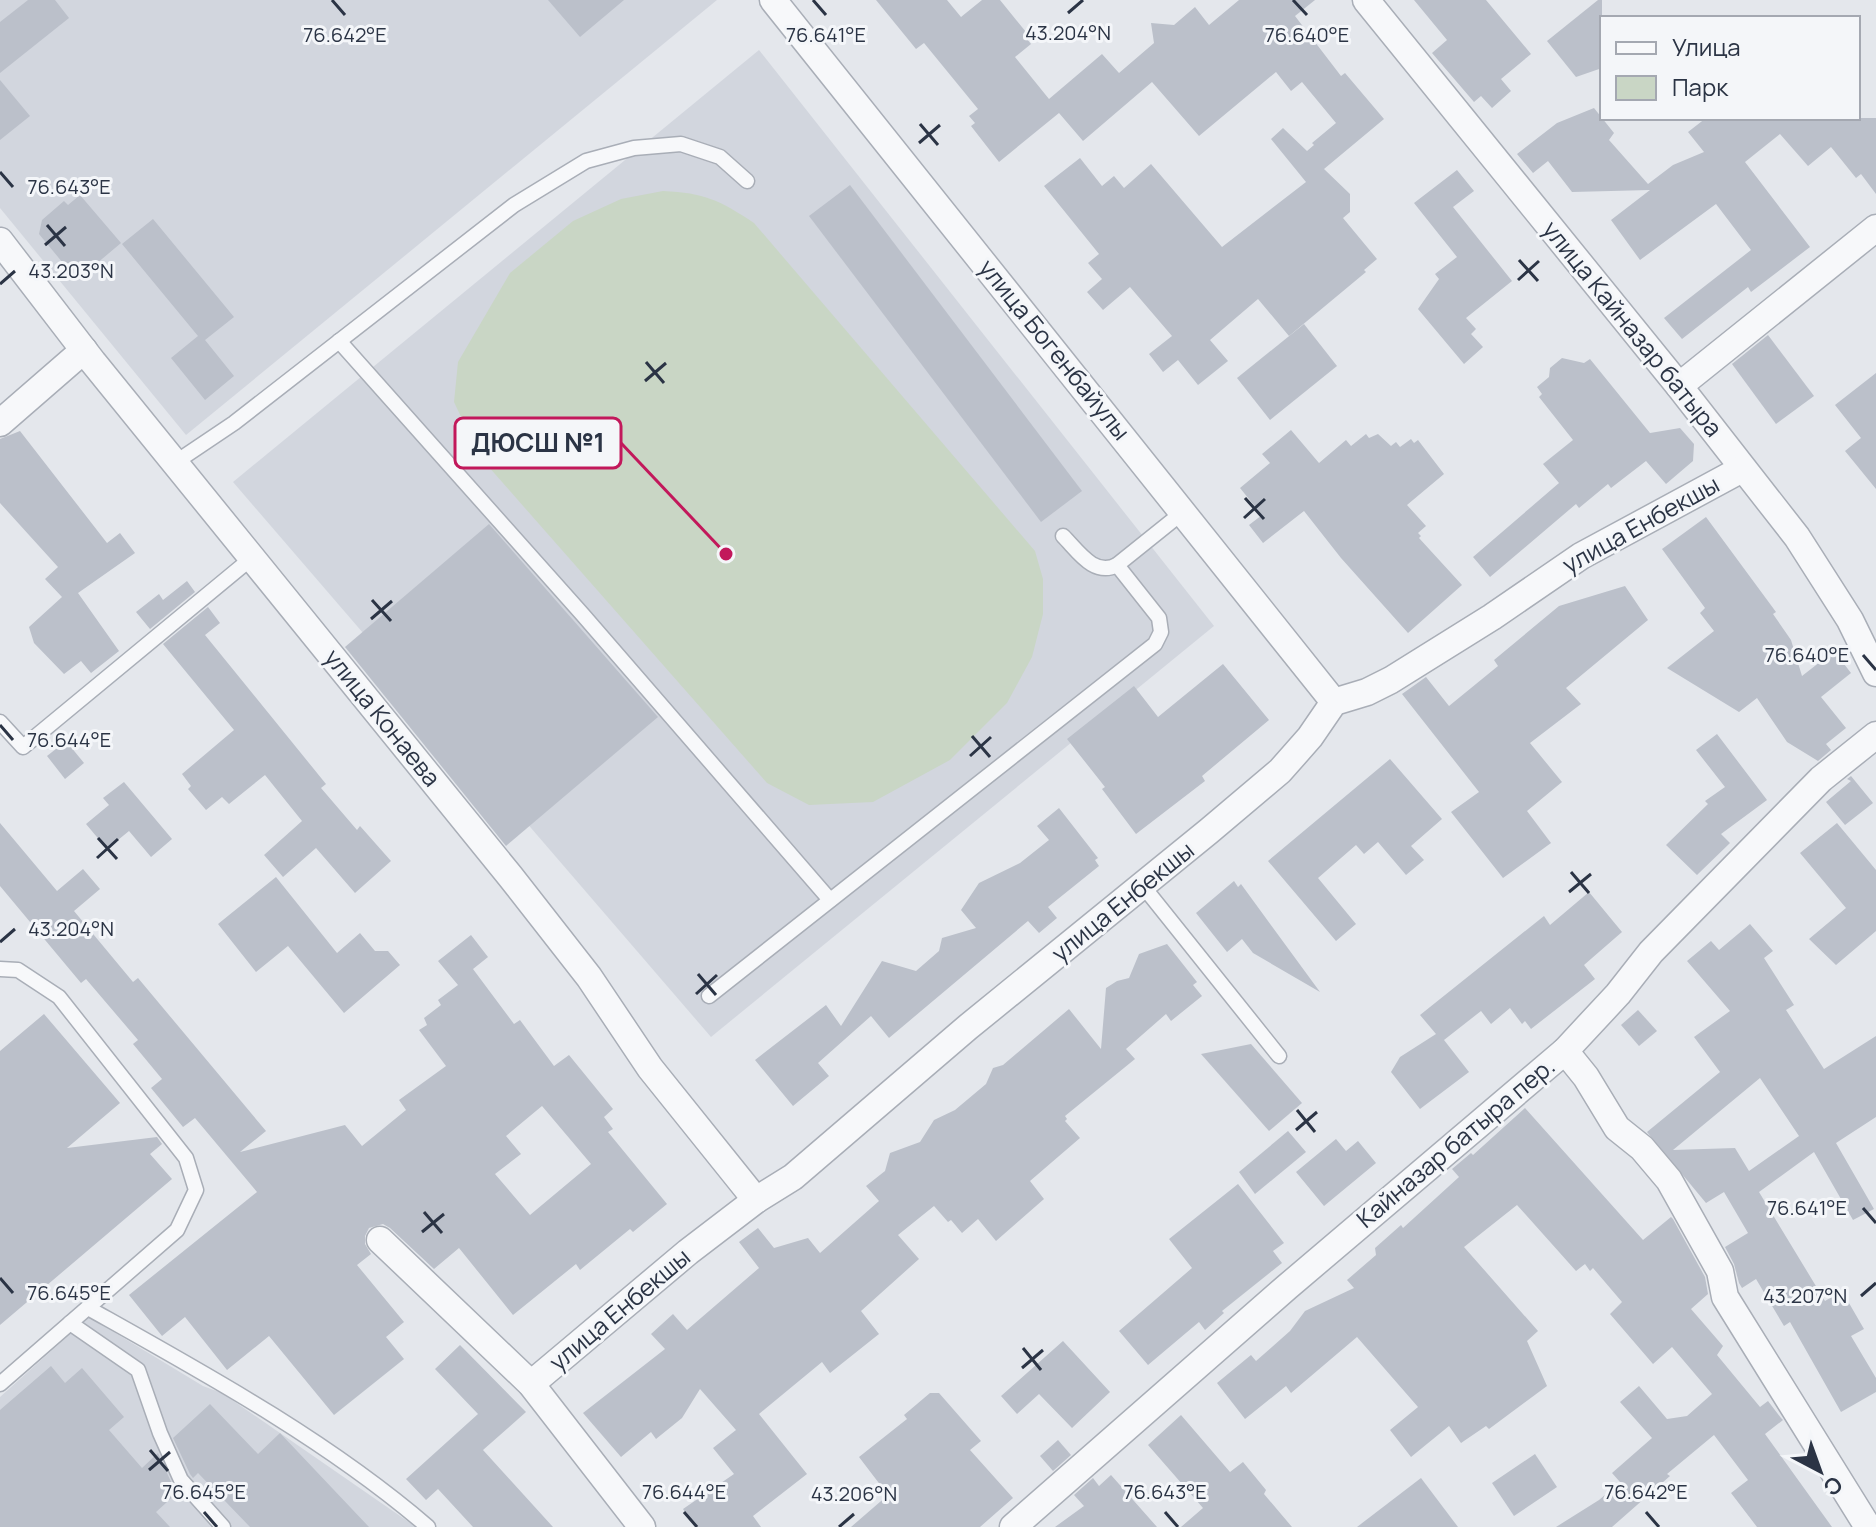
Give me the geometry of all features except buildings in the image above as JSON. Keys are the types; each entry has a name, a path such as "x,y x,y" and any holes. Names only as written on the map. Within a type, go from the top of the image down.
{"street":[{"name":"улица Богенбайулы","path":"773,0 1334,702"},
{"name":"улица Кайназар батыра","path":"1366,0 1679,386 1797,537 1850,620 1876,673"},
{"path":"1679,386 1876,228"},
{"name":"улица Конаева","path":"0,241 84,350 571,955 650,1068 756,1200"},
{"path":"0,423 84,350"},
{"name":"улица Енбекшы","path":"531,1384 688,1252 756,1200 793,1177 968,1027 1280,771 1310,737 1334,702 1367,692 1391,680 1492,617 1581,556 1742,469"},
{"name":"Кайназар батыра пер.","path":"1013,1527 1287,1287 1565,1051 1618,994 1651,952 1821,779 1876,735"},
{"path":"1565,1051 1586,1077 1617,1128 1642,1148 1669,1180 1720,1271 1725,1297 1868,1527"},
{"path":"380,1240 531,1384 642,1527"}],"lane":[{"path":"176,462 234,423 514,205 586,161 634,148 681,144 720,157 747,181"},
{"path":"339,341 583,615 830,900"},
{"path":"1063,536 1090,565 1110,569 1183,512"},
{"path":"0,722 23,747 253,557"},
{"path":"709,996 1155,644 1161,632 1159,618 1117,565"},
{"path":"1143,886 1279,1056"},
{"path":"0,969 18,970 59,997 186,1158 196,1190 177,1230 0,1384"},
{"path":"88,1308 233,1390 392,1496 428,1527"},
{"path":"70,1323 138,1370 160,1433 181,1480 223,1527"}],"shaded area":[{"path":"0,0 717,0 186,435 0,208"},
{"path":"759,50 1214,626 711,1037 233,482"},
{"path":"89,1317 203,1386 222,1393 416,1527 0,1527 0,1397"}],"green space":[{"path":"663,191 711,199 754,223 1035,551 1043,579 1043,614 1032,657 1007,703 950,760 873,802 809,805 767,783 480,457 454,402 458,362 510,273 573,221 621,199"}],"place":[{"name":"ДЮСШ №1","path":"726,554"}]}
